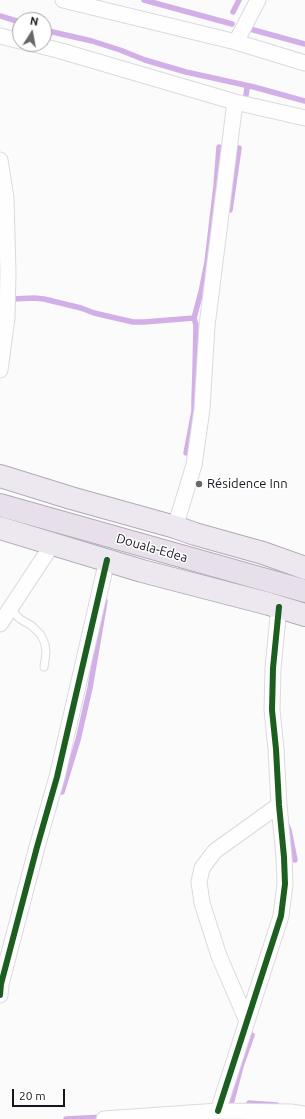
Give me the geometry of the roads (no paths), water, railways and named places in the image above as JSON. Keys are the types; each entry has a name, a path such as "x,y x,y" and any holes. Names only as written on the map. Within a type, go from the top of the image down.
{"highway":[{"name":"Douala-Edea","path":"0,505 305,592"}],"main road":[{"path":"0,476 263,553 304,567"},
{"path":"0,528 142,571 280,607 305,615"}],"street":[{"path":"63,0 111,6 305,63"},
{"path":"236,42 258,0"},
{"path":"0,36 12,39"},
{"path":"52,49 235,102 305,118"},
{"path":"176,527 194,465 202,409 207,326 235,102"},
{"path":"0,160 6,198 8,273 6,318 0,370"},
{"path":"0,624 52,544"},
{"path":"0,995 35,855 57,777 107,560"},
{"path":"218,1111 281,916 285,884 272,710 273,668 280,607"},
{"path":"247,1020 218,956 202,903 199,882 202,868 215,851 278,806"},
{"path":"104,1119 218,1111 291,1112 305,1114"}],"lane":[{"path":"10,608 20,619 32,626 41,635 45,644 46,653 44,667"}],"waterway":[{"path":"144,0 232,24"},
{"path":"233,12 239,0"},
{"path":"0,16 12,20"},
{"path":"250,29 305,44"},
{"path":"52,32 92,41 145,60 186,72 254,87 305,101"},
{"path":"245,102 247,88"},
{"path":"186,453 194,411 196,325 194,318 207,262 219,147"},
{"path":"230,210 239,148"},
{"path":"13,299 44,299 133,322 194,318"},
{"path":"62,792 78,740 90,688 105,601"},
{"path":"286,823 289,830 295,860"},
{"path":"225,1105 231,1104 241,1066 252,1035"},
{"path":"249,1103 277,1105"},
{"path":"66,1119 104,1117"}],"place":[{"name":"Résidence Inn","path":"199,484"}]}
